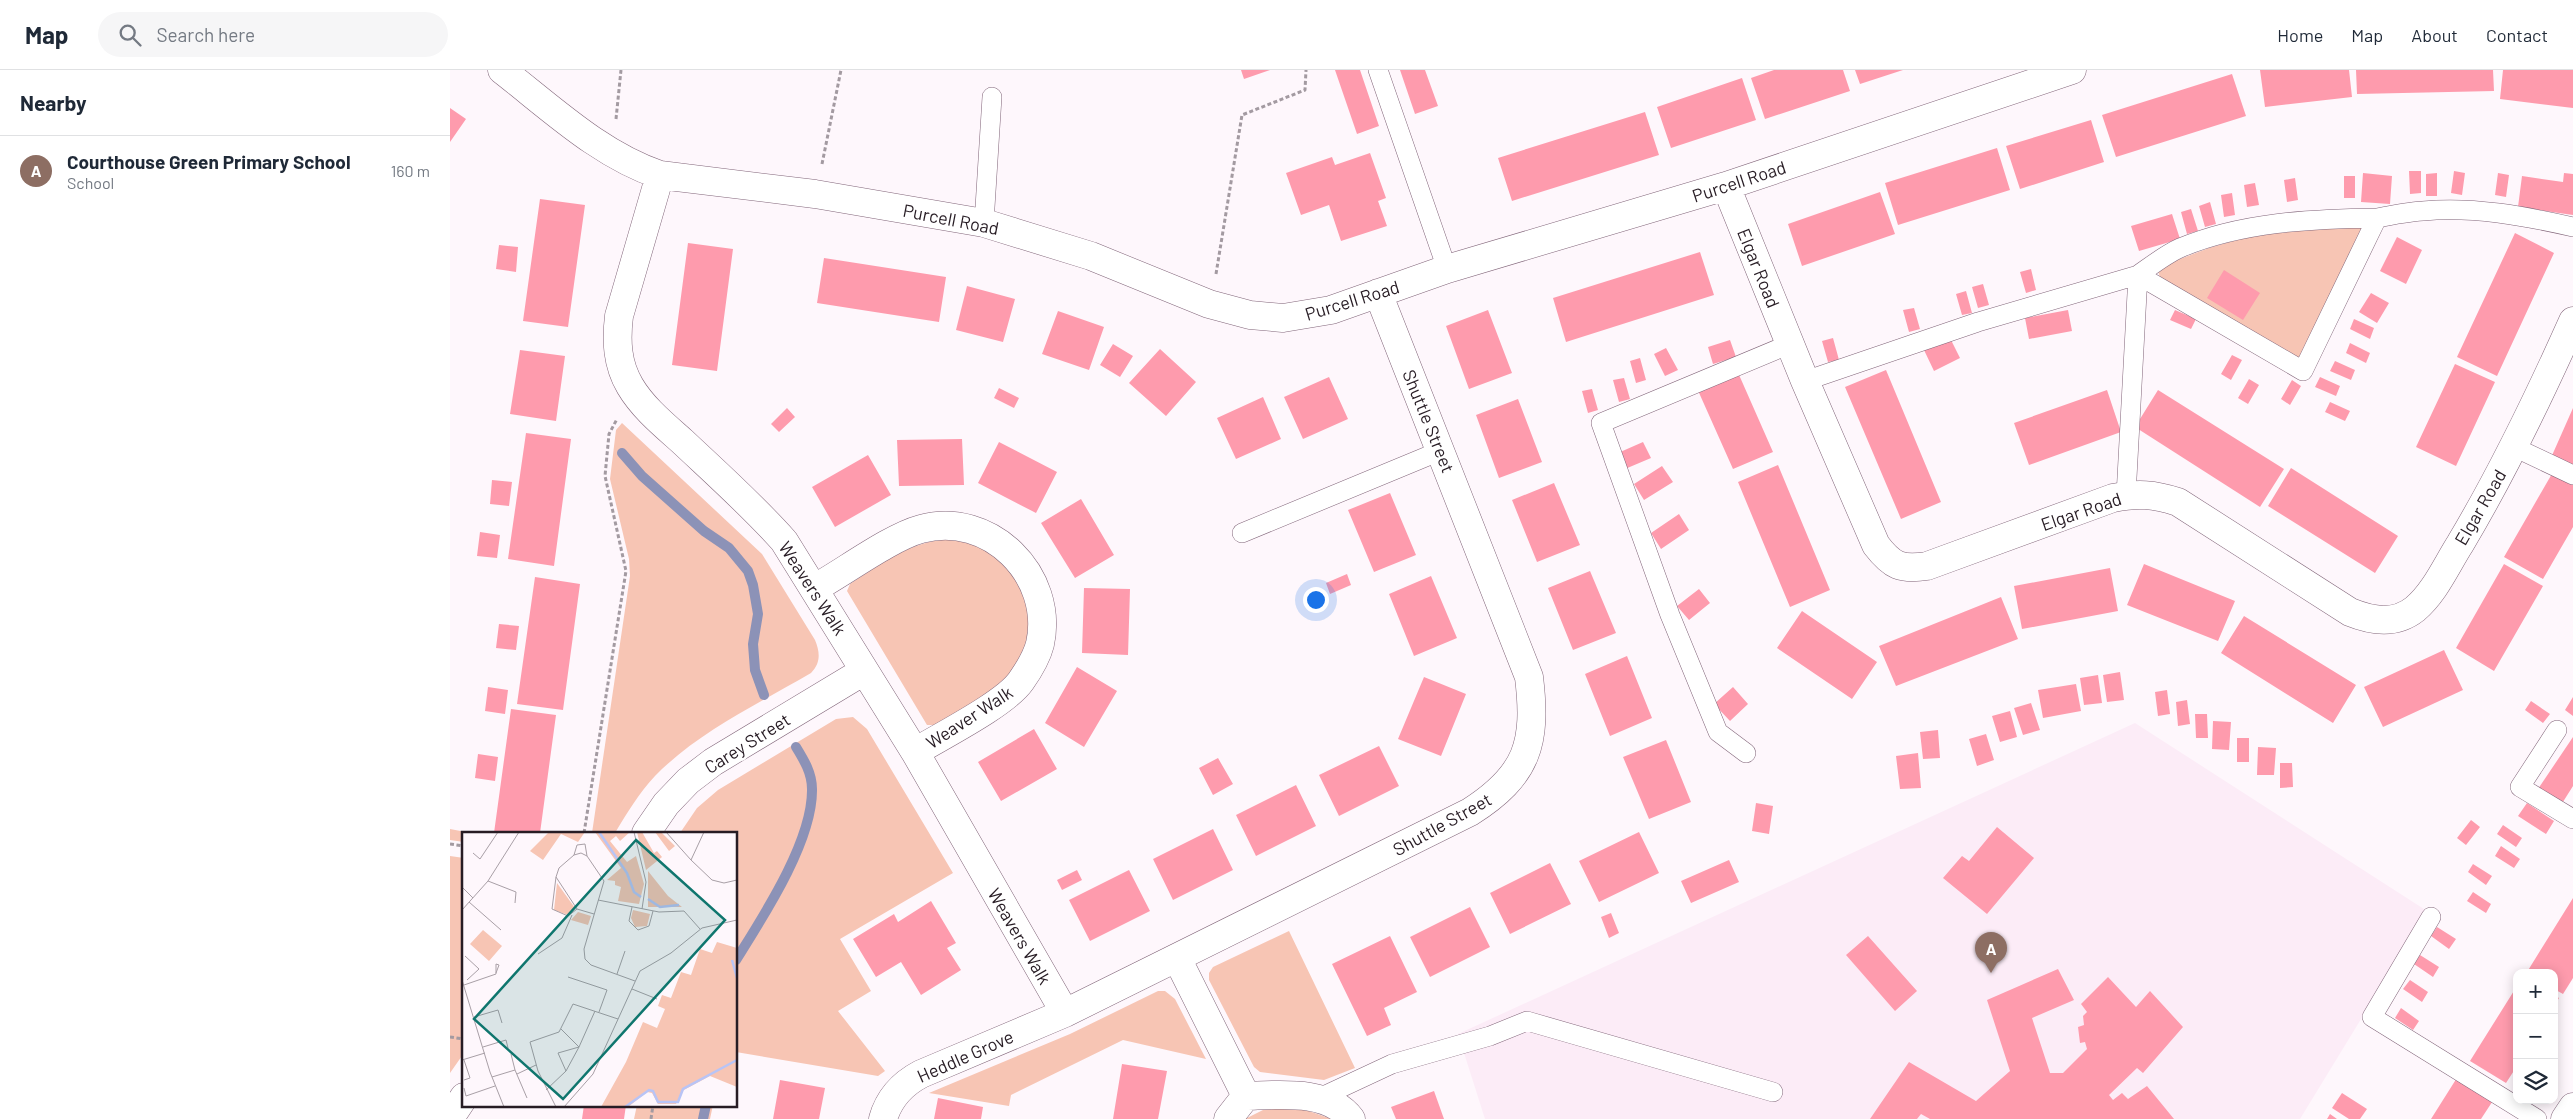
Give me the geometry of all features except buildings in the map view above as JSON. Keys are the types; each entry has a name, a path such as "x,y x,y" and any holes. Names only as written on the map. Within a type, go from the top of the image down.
{"street":[{"name":"Purcell Road","path":"502,70 615,156 638,168 660,175 815,194 984,223 1091,256 1209,304 1250,315 1283,318 1331,310 1447,269 1726,186 2072,70"},
{"name":"Weavers Walk","path":"660,175 619,316 616,337 619,361 630,387 648,409 762,517 784,541 815,588 914,752 1065,1013"},
{"name":"Elgar Road","path":"1726,186 1805,381 1876,546 1885,557 1896,565 1909,569 1927,566 2126,496 2136,494 2157,495 2178,502 2350,612 2371,620 2392,619 2414,610 2430,594 2497,482 2573,321"},
{"name":"Shuttle Street","path":"1065,1013 1470,812 1496,796 1515,773 1528,746 1533,713 1529,677 1378,293"},
{"name":"Weaver Walk","path":"815,588 900,538 920,529 940,526 960,526 998,541 1016,556 1030,574 1039,597 1042,622 1040,644 1020,682 1006,697 914,752"},
{"name":"Carey Street","path":"647,832 666,804 688,781 714,762 864,671"},
{"path":"1177,958 1246,1096"},
{"name":"Heddle Grove","path":"883,1119 894,1095 907,1082 921,1074 1065,1013"},
{"path":"1246,1096 1293,1095 1317,1099 1325,1101 1351,1119"},
{"path":"1228,1119 1246,1096"},
{"path":"450,1118 462,1100"}],"lane":[{"path":"1378,70 1447,269"},
{"path":"984,223 992,97"},
{"path":"1805,381 1978,322 2138,275 2179,248 2241,230 2303,219 2376,218 2425,211 2484,212 2536,218 2573,227"},
{"path":"2138,275 2303,371 2376,218"},
{"path":"2126,496 2138,275"},
{"path":"1746,753 1718,732 1670,615 1601,423 1790,344"},
{"path":"2514,447 2573,475"},
{"path":"1242,533 1440,451"},
{"path":"2557,730 2520,787 2573,819"},
{"path":"2431,917 2372,1017 2537,1119"},
{"path":"1317,1099 1392,1064 1490,1036 1527,1021 1773,1092"}],"path":[{"path":"615,156 621,70"},
{"path":"815,194 841,70"},
{"path":"1209,304 1232,185 1242,114 1305,90 1306,70"},
{"path":"584,832 626,571 604,476 608,434 621,414 638,397"},
{"path":"651,1119 653,1106"}],"shaded area":[{"path":"2358,218 2365,233 2301,364 2161,281 2158,271 2172,262 2209,248 2288,225"},
{"path":"622,423 762,554 815,640 819,657 817,665 811,673 709,732 672,760 644,789 616,832 592,832 630,576 629,559 610,479 616,430"},
{"path":"950,539 987,549 1012,571 1021,586 1027,603 1030,620 1029,637 1025,653 1016,668 998,686 935,725 927,725 847,591 850,584 897,554 922,544"},
{"path":"853,717 867,729 953,873 840,939 871,991 838,1011 885,1071 878,1076 738,1052 738,832 681,832 697,808 718,790 836,719"},
{"path":"2135,723 2427,911 2300,1119 1485,1119 1458,1034"},
{"path":"450,829 466,832 462,832 462,842 450,840"},
{"path":"450,856 462,858 462,1056 450,1073"},
{"path":"1289,931 1355,1068 1324,1080 1260,1072 1254,1067 1209,980 1209,973 1213,967"},
{"path":"1158,991 1165,991 1175,999 1206,1059 1123,1040 1011,1095 1009,1106 929,1093 1070,1034"},
{"path":"637,1106 713,1106 710,1119 634,1119"},
{"path":"1297,1107 1332,1119 1245,1119 1263,1110"}],"waterway":[{"path":"622,453 642,476 704,531 729,548 748,571 753,585 758,614 753,644 755,670 764,695"},
{"path":"738,957 772,901 796,855 804,832 810,810 812,783 807,767 796,747"},
{"path":"703,1119 706,1106"}],"place":[{"name":"Courthouse Green Primary School","path":"1991,973"}]}
